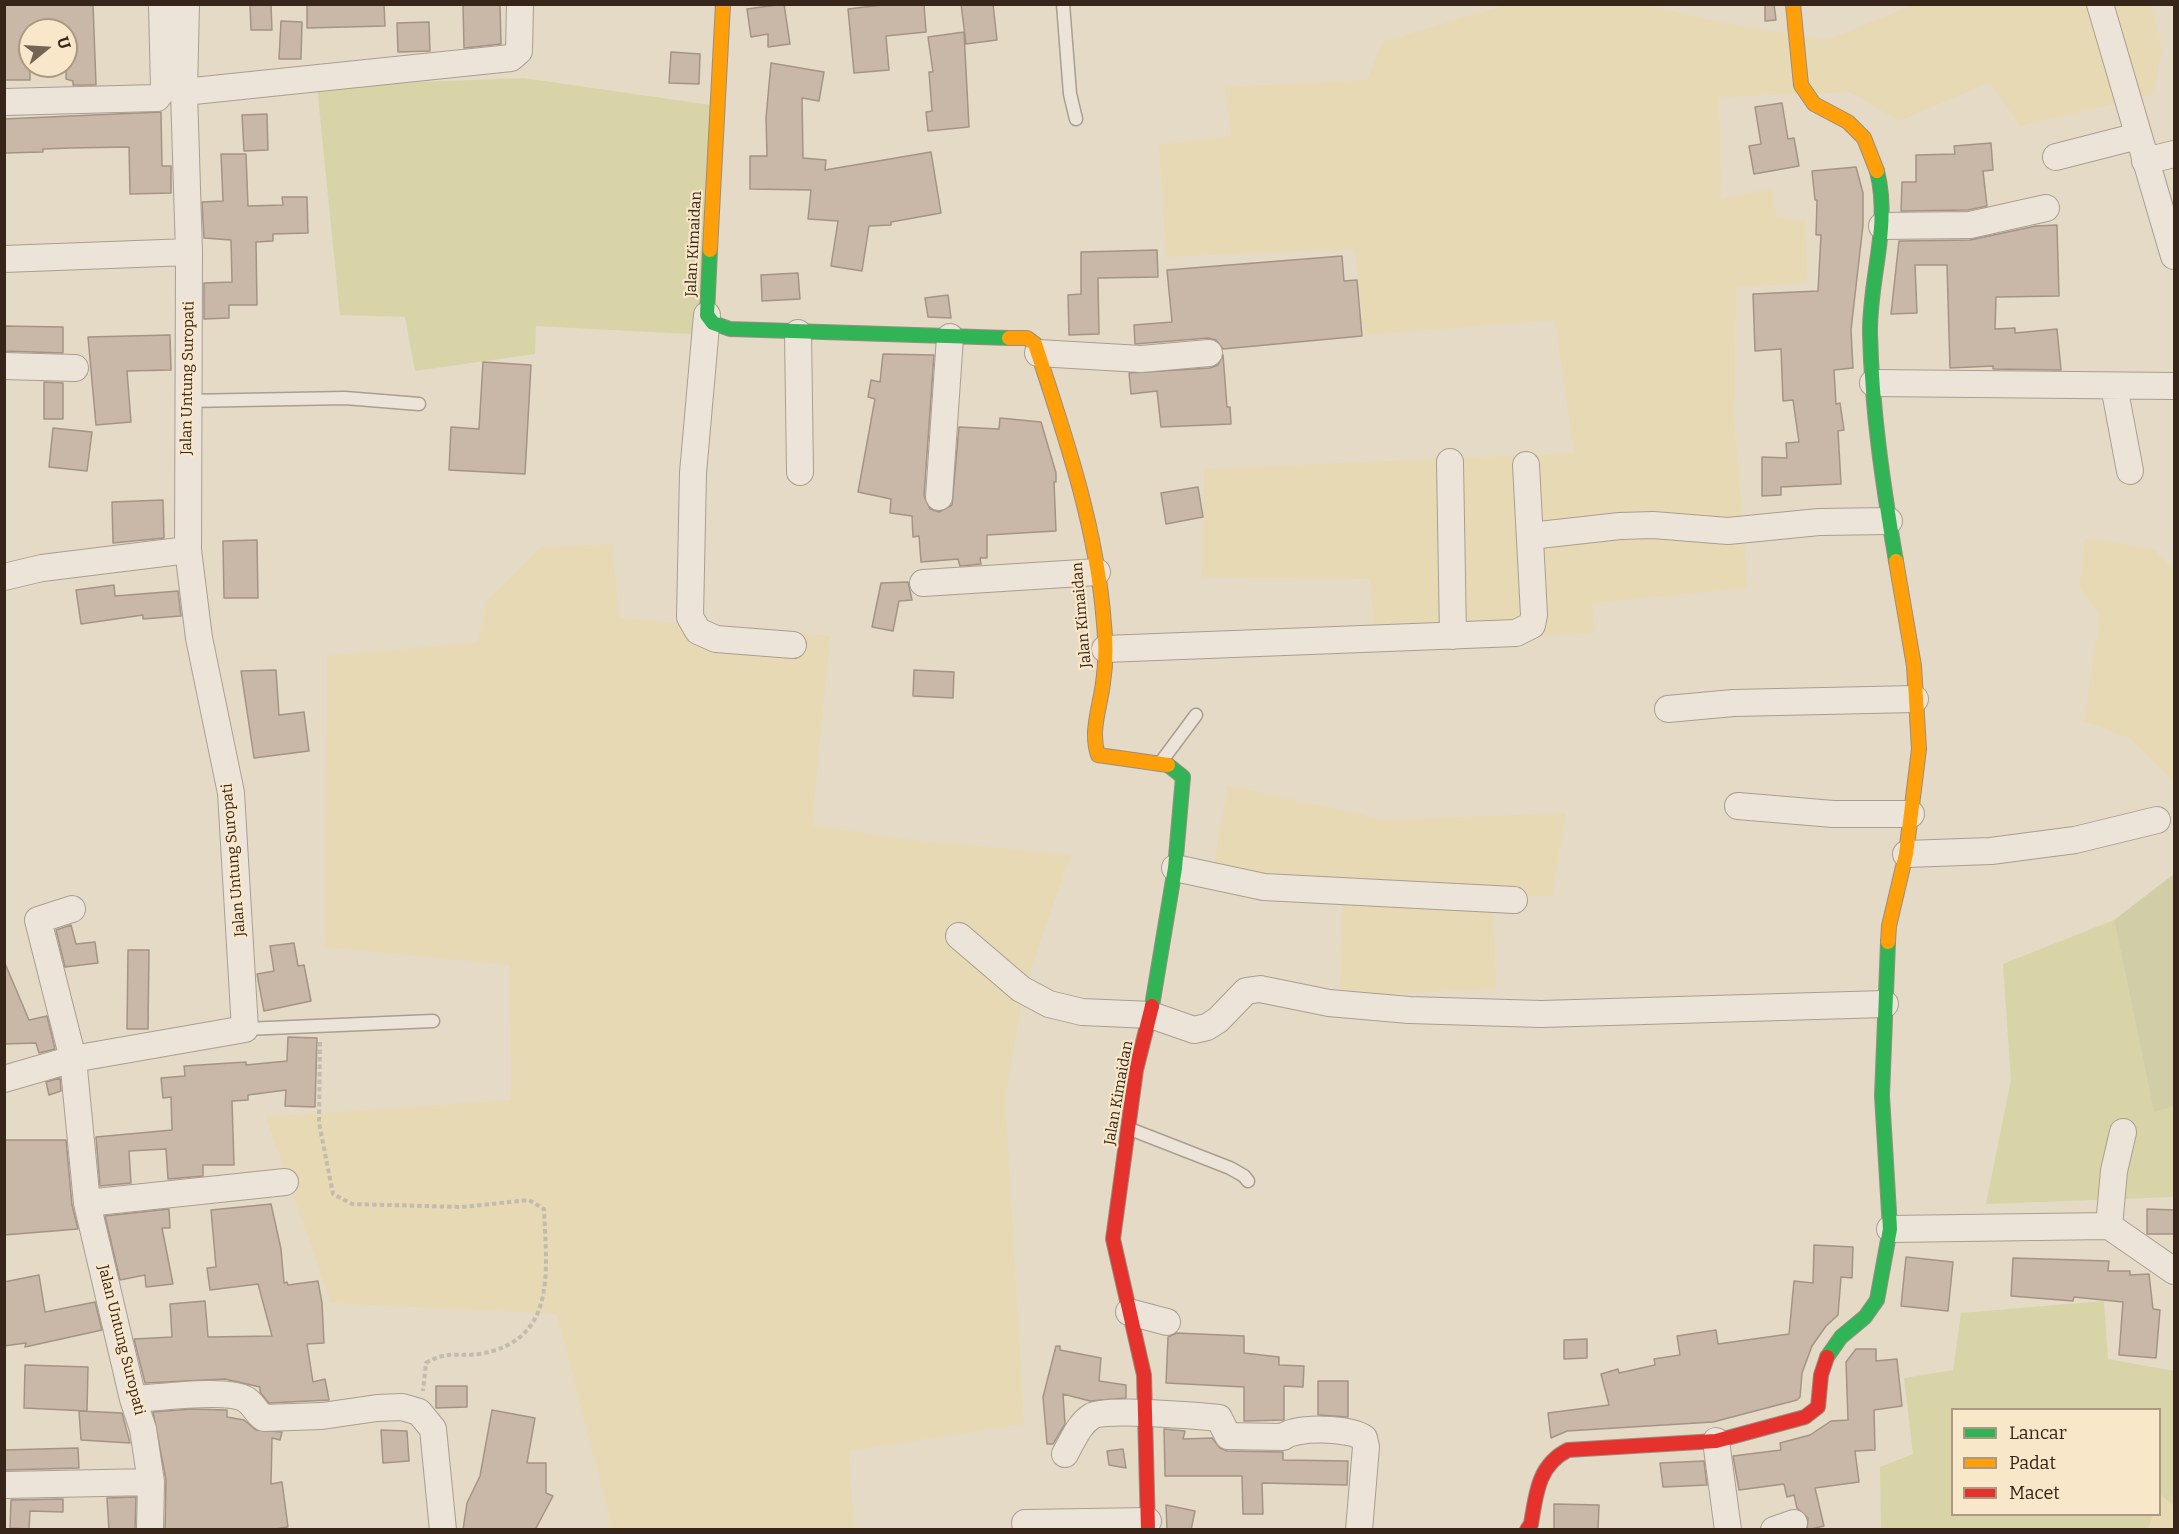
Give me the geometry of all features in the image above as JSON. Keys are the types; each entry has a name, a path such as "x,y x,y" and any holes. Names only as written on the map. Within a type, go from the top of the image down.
{"street":[{"path":"4,102 157,98 164,89 162,4"},
{"name":"Jalan Untung Suropati","path":"186,4 184,92 189,252 188,550 199,638 231,793 245,1029"},
{"path":"184,92 511,58 519,51 520,4"},
{"name":"Jalan Kimaidan","path":"723,4 707,315 713,323 722,328 798,333 1028,338 1035,344 1084,501 1097,572 1105,649 1094,748 1098,755 1172,766 1183,777 1175,868 1150,1015 1136,1070 1113,1239 1144,1375 1148,1526"},
{"path":"1527,1530 1531,1524 1541,1474 1549,1461 1558,1454 1568,1450 1716,1441 1805,1418 1818,1407 1821,1375 1829,1353 1841,1338 1865,1317 1877,1300 1890,1229 1882,1096 1889,926 1906,854 1919,749 1914,666 1877,448 1872,383 1870,332 1882,226 1882,191 1873,156 1864,138 1848,122 1814,104 1801,85 1793,4"},
{"path":"2100,4 2145,161 2174,250"},
{"path":"2056,157 2138,136"},
{"path":"2145,161 2175,154"},
{"path":"1882,226 1970,225 2046,208"},
{"path":"4,259 189,252"},
{"path":"707,315 693,473 690,617 698,631 716,639 793,645"},
{"path":"798,333 800,472"},
{"path":"939,497 950,337"},
{"path":"1038,353 1141,359 1209,353"},
{"path":"4,366 75,368"},
{"path":"1872,383 2175,386"},
{"path":"2114,386 2130,471"},
{"path":"1450,462 1453,636"},
{"path":"1105,649 1516,633 1532,626 1526,465"},
{"path":"1530,536 1620,526 1653,525 1728,531 1819,522 1889,521"},
{"path":"4,577 42,568 188,550"},
{"path":"923,583 1097,572"},
{"path":"1668,709 1733,703 1915,699"},
{"path":"1737,806 1833,814 1911,814"},
{"path":"1906,854 2001,850 2075,840 2157,820"},
{"path":"1175,868 1264,887 1514,900"},
{"name":"Jalan Untung Suropati","path":"72,909 38,920 73,1059 87,1203 133,1399 143,1429 151,1482 150,1530"},
{"path":"959,936 1021,989 1049,1004 1082,1012 1150,1015 1194,1030 1207,1027 1246,991 1260,989 1329,1003 1409,1010 1541,1014 1885,1004"},
{"path":"4,1079 73,1059 245,1029"},
{"path":"2109,1226 2114,1171 2123,1132"},
{"path":"87,1203 285,1182"},
{"path":"1890,1229 2109,1226 2175,1271"},
{"path":"1129,1312 1167,1322"},
{"path":"133,1399 211,1394 239,1396 246,1399 264,1418 322,1416 377,1408 402,1407 419,1412 433,1429 443,1530"},
{"path":"1065,1454 1082,1425 1093,1415 1101,1412 1219,1418 1228,1436 1283,1437 1288,1432 1316,1430 1359,1434 1364,1438 1366,1447 1359,1530"},
{"path":"1716,1441 1730,1528"},
{"path":"4,1485 151,1482"},
{"path":"1025,1523 1148,1526"}],"lane":[{"path":"1063,4 1070,94 1076,119"},
{"path":"187,401 345,398 419,404"},
{"path":"1159,764 1196,715"},
{"path":"245,1029 433,1021"},
{"path":"1128,1128 1230,1168 1248,1181"}],"path":[{"path":"322,1026 319,1123 333,1194 352,1204 462,1207 529,1200 544,1209 547,1274 538,1317 508,1346 478,1354 452,1353 436,1357 426,1363 427,1375 419,1412"}],"shaded area":[{"path":"1506,5 1647,5 1723,23 1828,40 1913,5 2152,5 2162,52 2152,95 2020,126 1990,82 1899,121 1850,92 1719,97 1721,199 1772,188 1776,217 1806,221 1807,283 1736,287 1734,420 1748,588 1592,603 1594,633 1375,646 1370,579 1202,577 1204,469 1574,453 1555,320 1364,335 1355,249 1166,257 1159,145 1231,136 1225,87 1367,80 1382,42"},
{"path":"523,78 725,107 708,335 536,326 535,354 415,371 405,317 340,315 317,86"},
{"path":"2085,538 2153,549 2174,569 2174,782 2129,738 2084,721 2100,614 2079,587"},
{"path":"612,544 619,618 830,636 812,825 894,838 1071,855 1025,985 1005,1097 1024,1424 849,1451 854,1529 612,1529 557,1314 331,1303 266,1117 511,1100 510,965 325,947 327,656 478,642 487,600 541,547"},
{"path":"1228,785 1385,820 1566,813 1552,896 1493,896 1496,989 1340,996 1342,899 1211,881"},
{"path":"2174,874 2174,1106 2154,1112 2114,920"},
{"path":"2114,920 2154,1111 2174,1106 2174,1197 1986,1204 2011,1080 2003,964"},
{"path":"2104,1301 2108,1359 2174,1371 2174,1506 2161,1495 2161,1408 1951,1408 1951,1516 2153,1516 2148,1529 1881,1529 1880,1467 1913,1454 1904,1378 1953,1370 1961,1313"},
{"path":"2161,1495 2174,1506 2174,1529 2148,1530 2153,1516 2161,1516"}],"building":[{"path":"4,4 93,4 96,85 73,85 73,81 66,79 78,78 78,18 18,18 18,78 30,78 30,80 4,80"},
{"path":"250,4 271,4 272,30 251,30"},
{"path":"307,4 384,5 385,26 307,28"},
{"path":"463,4 500,4 501,44 464,48"},
{"path":"784,4 790,44 768,47 768,34 751,37 747,9"},
{"path":"890,4 924,4 926,32 886,36 889,70 854,73 848,9"},
{"path":"961,4 993,4 997,40 966,44"},
{"path":"1765,4 1774,4 1776,20 1765,21"},
{"path":"281,21 302,22 301,59 279,59"},
{"path":"429,22 430,51 398,52 397,23"},
{"path":"964,32 969,127 928,131 926,112 932,111 929,72 933,72 928,37"},
{"path":"671,52 700,54 699,84 669,83"},
{"path":"771,63 824,72 819,101 802,98 803,158 826,160 825,170 931,152 941,213 891,222 891,225 869,226 862,271 831,266 838,221 808,219 811,190 750,189 750,156 767,156 766,118"},
{"path":"1782,103 1788,139 1794,138 1799,166 1754,174 1749,146 1761,144 1755,107"},
{"path":"161,112 162,166 171,166 171,193 130,194 129,147 43,149 43,152 4,153 4,119"},
{"path":"267,114 268,150 244,151 242,115"},
{"path":"1991,143 1993,170 1983,171 1987,206 1968,210 1901,211 1902,182 1916,182 1916,155 1955,154 1954,146"},
{"path":"221,154 246,154 248,206 283,205 282,197 307,197 308,233 273,234 273,241 256,242 257,305 229,305 229,318 204,319 204,283 232,282 231,240 204,238 202,202 223,201"},
{"path":"1856,167 1863,193 1863,225 1851,330 1853,368 1834,370 1836,404 1840,403 1844,430 1838,431 1841,484 1781,487 1781,495 1762,496 1762,457 1787,458 1786,443 1799,442 1793,400 1783,401 1781,349 1755,351 1753,294 1818,291 1821,235 1816,235 1817,200 1815,200 1812,171"},
{"path":"2057,225 2059,296 1996,297 1995,329 2015,328 2015,333 2057,329 2061,370 1993,369 1993,366 1950,368 1947,265 1915,265 1917,313 1891,314 1899,241 1970,240 2036,226"},
{"path":"1157,250 1158,277 1098,278 1099,334 1069,335 1068,295 1081,294 1081,252"},
{"path":"1342,256 1344,281 1357,280 1362,336 1223,349 1216,340 1208,338 1135,344 1134,325 1172,322 1167,270"},
{"path":"798,273 800,299 762,301 761,275"},
{"path":"948,295 951,318 928,317 925,298"},
{"path":"4,326 63,327 63,353 4,351"},
{"path":"170,335 171,370 127,371 131,422 96,425 88,337"},
{"path":"883,354 934,355 924,496 930,509 939,512 952,505 959,427 999,429 1000,418 1041,422 1056,473 1056,482 1054,482 1056,531 987,535 987,558 980,558 981,564 960,566 958,559 921,562 919,536 913,537 912,516 890,513 891,499 858,492 875,399 868,397 871,380 880,382"},
{"path":"1223,355 1227,407 1230,407 1231,424 1161,427 1157,391 1131,394 1129,373 1210,368 1218,365"},
{"path":"483,362 531,365 525,474 449,470 451,427 479,429"},
{"path":"44,382 63,383 63,419 44,419"},
{"path":"53,428 92,432 87,471 49,467"},
{"path":"1198,487 1203,517 1166,524 1161,493"},
{"path":"163,500 164,538 113,543 112,502"},
{"path":"257,540 258,598 224,598 223,541"},
{"path":"908,582 912,600 899,601 893,631 872,627 881,583"},
{"path":"114,585 115,596 178,591 181,616 143,619 143,615 81,624 76,590"},
{"path":"276,670 279,715 304,712 309,751 254,758 241,671"},
{"path":"914,670 954,672 953,698 913,696"},
{"path":"71,925 76,944 95,942 98,963 65,967 56,930"},
{"path":"294,943 298,966 304,965 311,1001 264,1011 257,974 274,971 270,946"},
{"path":"128,950 149,950 148,1029 127,1029"},
{"path":"4,961 29,1020 47,1016 55,1049 39,1053 36,1043 4,1044"},
{"path":"288,1037 317,1038 315,1107 285,1106 286,1090 248,1095 248,1100 232,1101 234,1165 203,1165 203,1176 168,1179 166,1149 129,1151 131,1183 100,1186 96,1137 172,1130 171,1097 163,1098 161,1078 185,1076 184,1066 246,1062 246,1065 287,1061"},
{"path":"60,1078 61,1091 49,1095 46,1082"},
{"path":"4,1140 66,1140 72,1205 78,1229 4,1235"},
{"path":"271,1204 281,1249 284,1283 287,1282 288,1285 318,1281 322,1303 324,1343 307,1344 313,1382 325,1379 329,1400 269,1403 260,1392 260,1387 225,1379 145,1383 134,1339 172,1337 170,1304 205,1301 208,1337 272,1336 258,1284 210,1290 207,1268 216,1267 211,1210"},
{"path":"169,1209 170,1228 162,1228 173,1284 146,1287 145,1275 120,1280 105,1216"},
{"path":"2147,1209 2175,1210 2175,1234 2147,1234"},
{"path":"1814,1245 1853,1247 1852,1278 1841,1277 1838,1315 1826,1326 1812,1346 1802,1373 1800,1397 1797,1400 1713,1422 1567,1431 1551,1438 1548,1413 1609,1405 1601,1374 1618,1369 1619,1373 1655,1365 1654,1359 1680,1355 1677,1336 1716,1330 1718,1344 1789,1334 1794,1281 1813,1283"},
{"path":"1906,1257 1953,1262 1948,1311 1901,1306"},
{"path":"2013,1258 2109,1261 2108,1271 2130,1271 2130,1275 2149,1274 2153,1309 2160,1310 2156,1358 2119,1355 2123,1302 2074,1297 2073,1301 2011,1296"},
{"path":"39,1275 45,1312 95,1302 102,1330 25,1347 26,1343 4,1346 4,1282"},
{"path":"1177,1333 1244,1336 1244,1353 1279,1357 1279,1365 1304,1366 1303,1387 1284,1386 1284,1420 1244,1421 1244,1387 1166,1383 1168,1337"},
{"path":"1587,1339 1587,1358 1564,1359 1564,1340"},
{"path":"1056,1346 1060,1346 1060,1350 1101,1358 1099,1381 1126,1385 1126,1398 1090,1401 1063,1394 1065,1424 1053,1444 1047,1444 1043,1397"},
{"path":"1856,1349 1876,1349 1876,1361 1897,1359 1902,1406 1874,1410 1875,1450 1855,1451 1859,1482 1815,1488 1824,1526 1807,1530 1808,1518 1797,1508 1794,1495 1787,1497 1784,1484 1739,1490 1733,1456 1781,1450 1780,1443 1810,1435 1831,1421 1848,1420 1846,1362"},
{"path":"25,1365 88,1367 87,1411 24,1408"},
{"path":"1318,1381 1348,1381 1348,1417 1318,1415"},
{"path":"436,1386 467,1386 467,1407 436,1408"},
{"path":"192,1409 227,1410 227,1417 244,1420 256,1430 282,1432 280,1440 272,1438 271,1484 282,1482 288,1527 269,1530 165,1530 166,1480 153,1412"},
{"path":"492,1410 535,1418 527,1463 546,1463 546,1493 553,1496 535,1530 463,1530 467,1503 480,1476"},
{"path":"79,1411 122,1413 130,1443 81,1440"},
{"path":"1164,1429 1185,1431 1183,1439 1212,1438 1220,1448 1227,1451 1283,1452 1283,1460 1348,1461 1347,1485 1262,1483 1263,1514 1243,1514 1242,1476 1165,1476"},
{"path":"381,1430 407,1431 409,1461 383,1463"},
{"path":"78,1448 79,1468 4,1470 4,1450"},
{"path":"1123,1449 1126,1468 1109,1465 1107,1451"},
{"path":"1704,1461 1707,1485 1663,1487 1660,1463"},
{"path":"136,1497 135,1530 109,1530 107,1498"},
{"path":"63,1499 63,1512 30,1511 29,1529 10,1528 11,1500"},
{"path":"1554,1504 1599,1505 1598,1530 1554,1530"},
{"path":"1166,1505 1195,1511 1191,1530 1167,1530"}],"traffic: fast":[{"path":"1877,171 1882,212 1871,313 1871,363 1879,448 1896,561"},
{"path":"710,250 707,315 713,323 730,329 1009,338"},
{"path":"1152,1006 1175,868 1183,777 1168,765"},
{"path":"1827,1357 1841,1337 1865,1317 1877,1300 1890,1229 1882,1096 1888,942"}],"traffic: slow":[{"path":"710,250 723,4"},
{"path":"1793,4 1801,85 1814,104 1848,122 1864,138 1877,171"},
{"path":"1009,338 1027,338 1035,344 1068,447 1087,517 1100,588 1105,639 1104,676 1095,728 1098,755 1168,765"},
{"path":"1888,942 1889,926 1906,854 1919,749 1914,666 1896,561"}],"traffic: jam":[{"path":"1148,1530 1144,1375 1113,1239 1136,1070 1152,1006"},
{"path":"1527,1530 1531,1524 1537,1491 1544,1472 1558,1456 1568,1450 1716,1441 1805,1417 1818,1407 1821,1375 1827,1357"}]}
